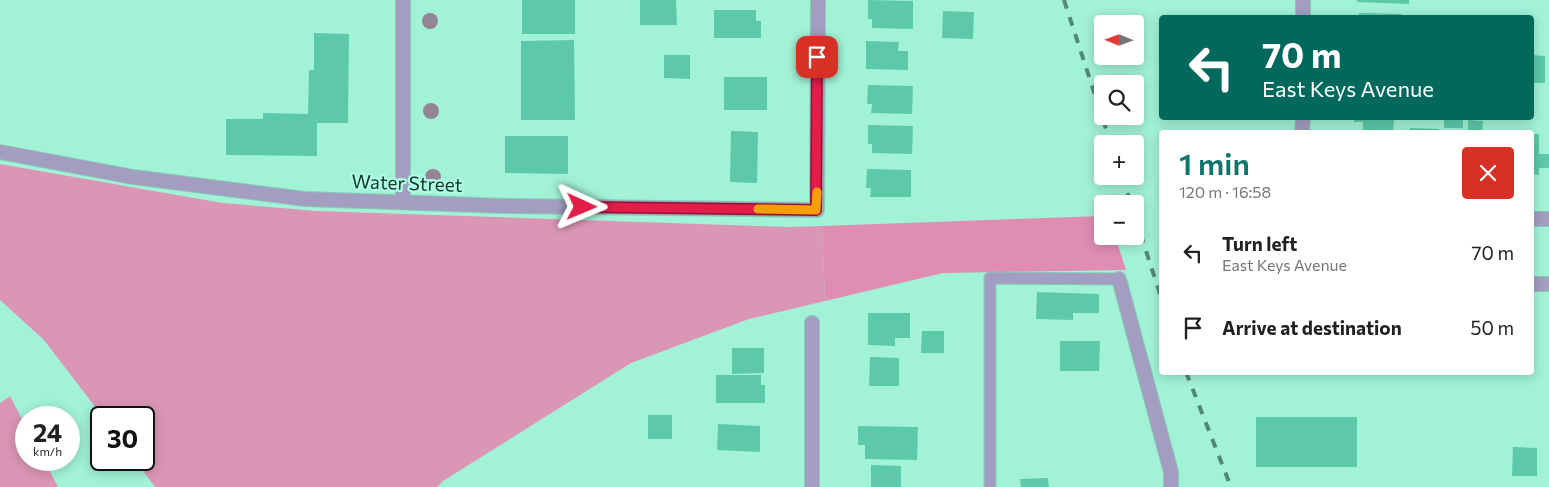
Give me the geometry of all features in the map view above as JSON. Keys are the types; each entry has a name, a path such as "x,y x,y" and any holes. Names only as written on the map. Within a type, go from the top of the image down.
{"street":[{"path":"402,0 403,202"},
{"name":"Water Street","path":"0,152 133,177 305,199 506,206 816,210 818,0"},
{"path":"1303,0 1303,15"},
{"path":"1534,219 1549,219"},
{"path":"1118,279 1171,472 1171,487"},
{"path":"1534,284 1549,284"},
{"path":"812,323 812,487"}],"lane":[{"path":"990,487 990,278 1118,279"}],"shaded area":[{"path":"0,164 222,203 317,211 788,227 822,226 825,301 749,319 631,363 443,481 437,487 155,487 143,471 155,471 155,406 95,406 44,340 0,300"},
{"path":"1094,216 1094,245 1118,245 1126,270 943,273 825,301 822,226"},
{"path":"10,396 15,406 15,471 50,471 58,487 0,487 0,403"}],"building":[{"path":"522,0 575,0 575,34 522,34"},
{"path":"640,0 676,0 677,25 640,25"},
{"path":"868,0 913,1 913,29 872,28 872,19 868,19"},
{"path":"1357,0 1409,0 1409,4 1357,2"},
{"path":"714,10 756,10 756,21 761,21 761,38 714,38"},
{"path":"943,11 974,12 973,39 942,38"},
{"path":"1359,13 1402,14 1402,15 1359,15"},
{"path":"314,33 349,34 348,123 317,123 317,156 226,155 226,119 263,119 263,113 308,114 309,70 314,70"},
{"path":"574,40 575,120 521,120 521,41"},
{"path":"866,41 899,42 898,51 908,51 908,70 866,69"},
{"path":"664,55 690,55 690,79 664,78"},
{"path":"1534,55 1545,56 1545,83 1534,83"},
{"path":"724,77 767,77 767,110 724,110"},
{"path":"868,85 913,86 912,114 871,113 872,104 867,104"},
{"path":"1354,120 1394,120 1393,130 1363,130 1363,122 1354,122"},
{"path":"1444,120 1463,120 1463,128 1444,128"},
{"path":"1468,120 1483,121 1482,130 1468,130"},
{"path":"868,125 913,126 912,154 872,153 872,144 868,144"},
{"path":"1410,128 1439,129 1439,130 1410,130"},
{"path":"731,131 758,132 757,183 730,182"},
{"path":"1534,134 1539,134 1539,154 1549,154 1549,168 1539,168 1539,175 1534,174"},
{"path":"505,136 568,136 568,174 505,173"},
{"path":"867,169 911,170 911,197 870,197 871,188 866,188"},
{"path":"1037,292 1099,294 1099,313 1073,313 1073,320 1036,319"},
{"path":"868,313 910,313 910,338 895,338 895,346 868,345"},
{"path":"922,331 944,331 944,353 921,353"},
{"path":"1060,341 1100,341 1099,371 1060,371"},
{"path":"732,348 764,348 764,373 732,374"},
{"path":"870,357 899,358 899,386 869,386"},
{"path":"716,375 761,375 761,385 765,385 765,403 716,403"},
{"path":"648,415 672,415 672,439 648,439"},
{"path":"1256,417 1357,417 1357,467 1256,467"},
{"path":"718,424 760,426 760,452 717,450"},
{"path":"858,426 918,427 917,460 865,459 865,445 858,445"},
{"path":"1513,447 1537,448 1537,476 1512,476"},
{"path":"871,465 901,466 901,487 871,487"},
{"path":"1048,478 1049,487 1021,487 1020,479"}],"railway":[{"path":"1064,0 1108,135"},
{"path":"1125,185 1128,195"},
{"path":"1144,245 1159,291"},
{"path":"1187,375 1231,487"}],"slow traffic":[{"path":"758,209 816,210 817,192"}],"route":[{"path":"582,207 816,210 817,57"}]}
